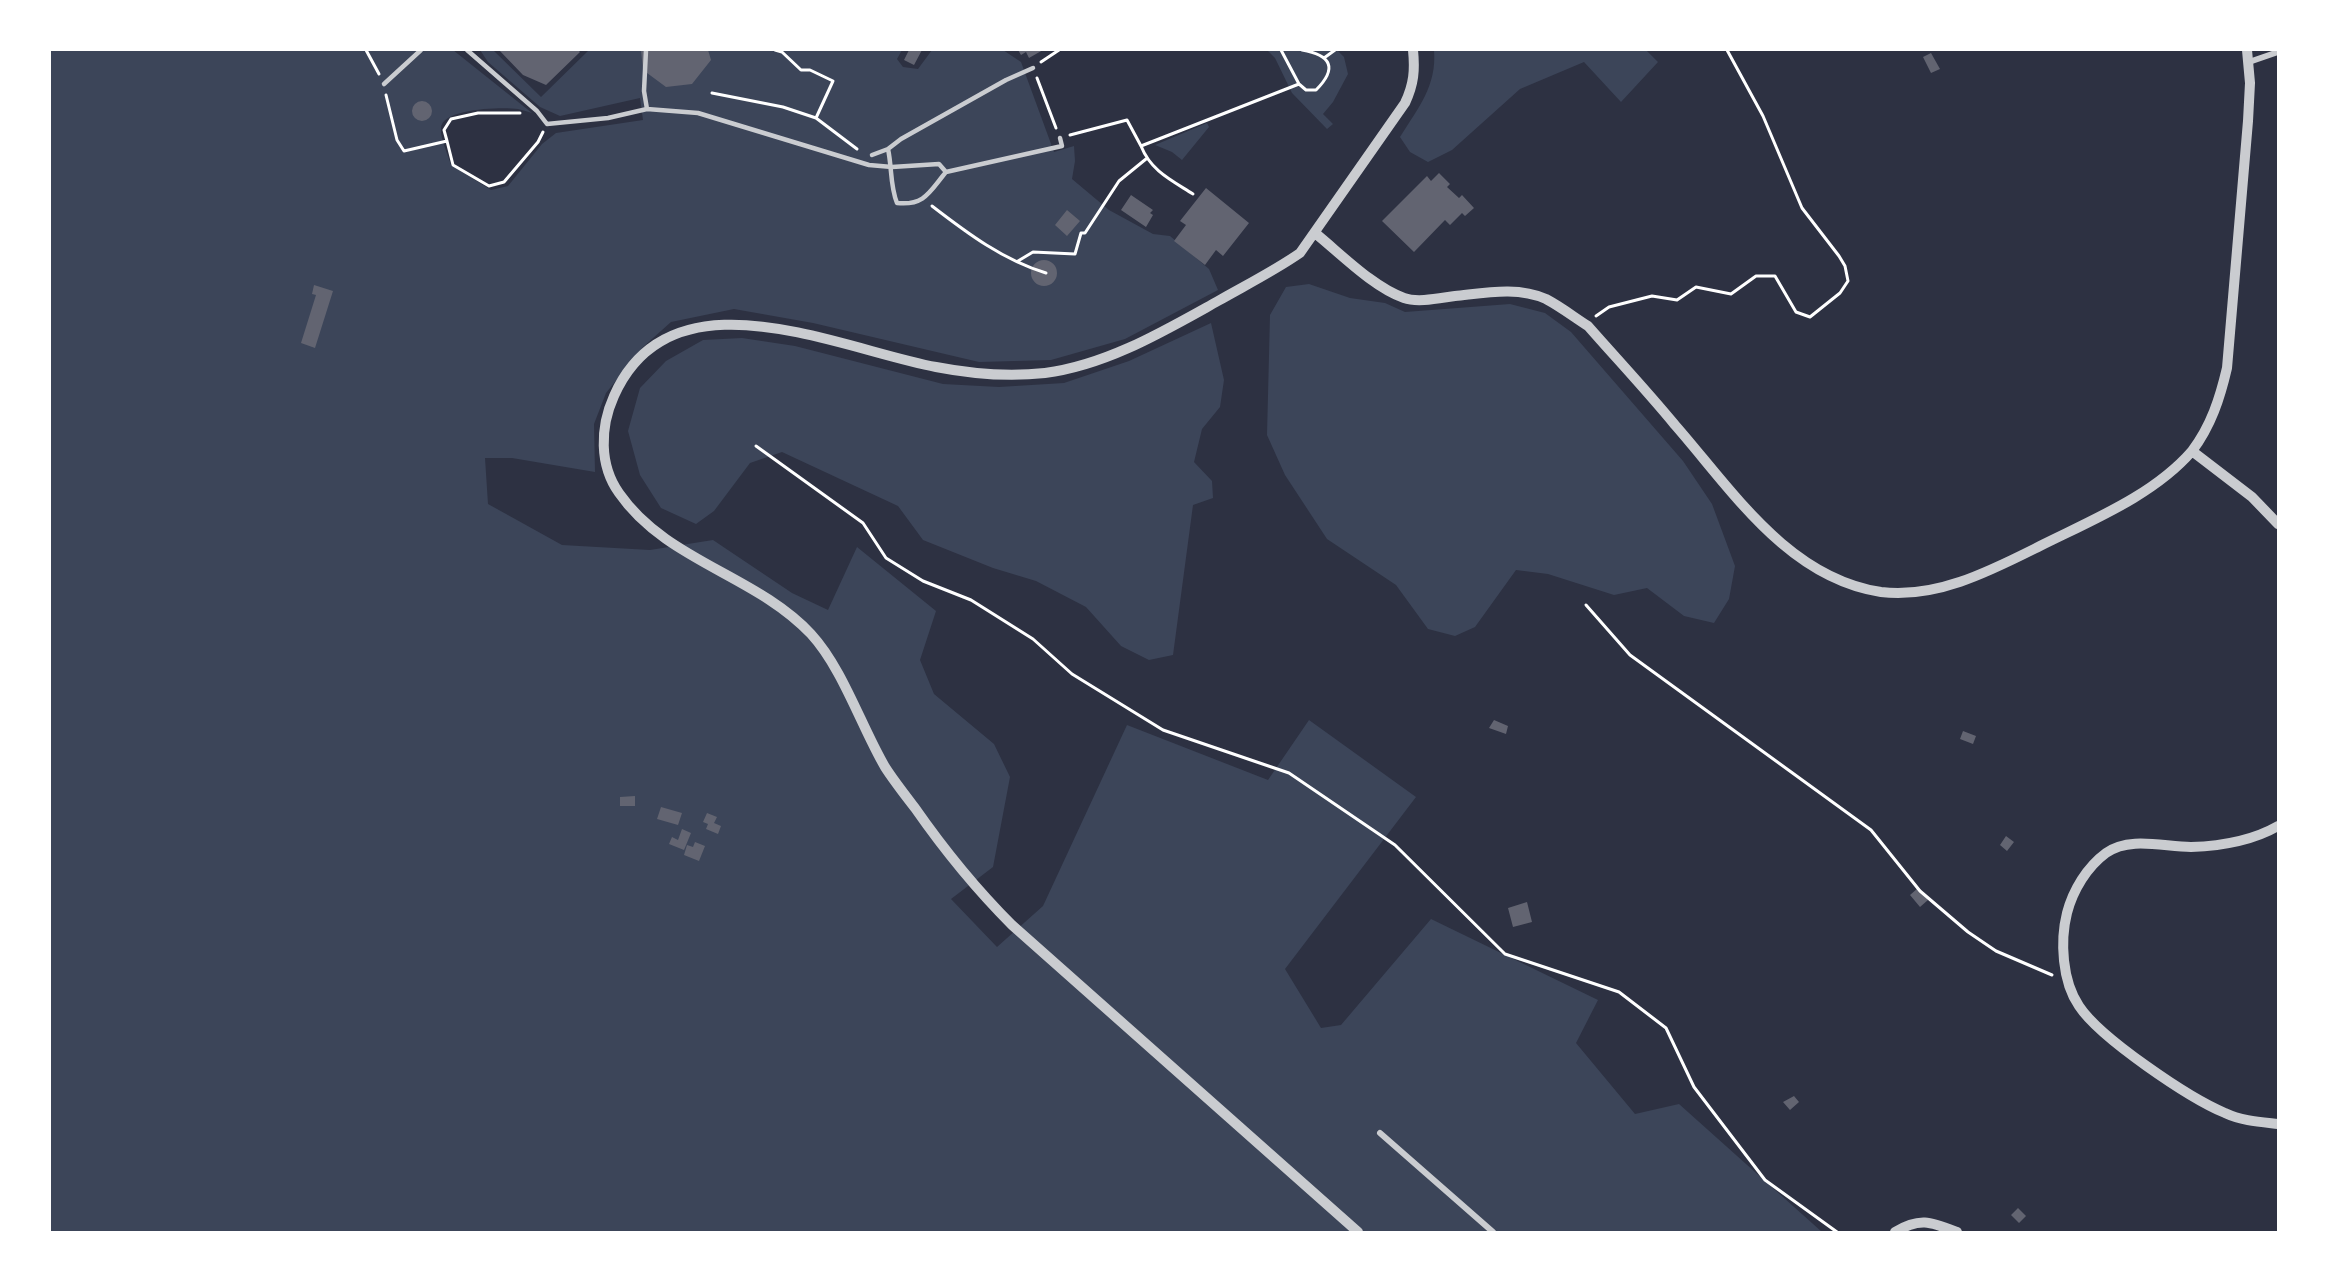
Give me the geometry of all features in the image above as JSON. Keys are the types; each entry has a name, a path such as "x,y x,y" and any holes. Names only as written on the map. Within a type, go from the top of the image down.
{"street":[{"path":"1358,1233 1021,933 979,892 949,857 886,768 825,652 811,634 766,597 673,544 647,525 627,505 615,488 603,447 605,422 619,384 631,368 653,347 667,338 706,326 761,326 806,333 938,368 982,374 1011,374 1067,369 1126,349 1176,325 1282,266 1300,253 1406,103 1413,86 1415,69 1413,50"},
{"path":"1315,233 1387,291 1407,299 1498,292 1524,293 1544,298 1584,324 1676,425 1755,519 1787,548 1830,576 1882,592 1916,591 1948,585 1988,572 2130,500 2180,465 2200,440 2216,405 2227,368 2248,121 2250,83 2247,50"},
{"path":"2248,62 2278,52"},
{"path":"2192,450 2252,497 2278,524"},
{"path":"2278,826 2266,833 2232,844 2191,847 2146,843 2127,845 2108,851 2082,880 2070,905 2064,929 2064,946 2070,983 2079,1006 2095,1024 2117,1043 2183,1090 2228,1114 2252,1121 2278,1124"},
{"path":"1380,1133 1493,1233"},
{"path":"1895,1233 1908,1225 1930,1221 1957,1233"}],"lane":[{"path":"384,84 421,50"},
{"path":"467,50 537,111 548,124 608,118 647,109 698,113 869,165 892,167 939,164 946,172"},
{"path":"646,50 644,91 647,109"},
{"path":"872,155 888,149 901,139 1006,80 1033,68"},
{"path":"888,149 892,167 892,191 897,203 910,204 923,200 946,172 1062,146 1060,138"}],"path":[{"path":"366,50 384,84 397,140 404,151 447,141"},
{"path":"775,50 782,52 801,70 810,70 833,81 816,118"},
{"path":"1059,50 1033,68 1060,138 1127,120 1146,159 1154,169 1193,194"},
{"path":"1281,50 1299,84 1306,90 1316,90 1328,78 1330,67 1324,58 1312,50 1302,50"},
{"path":"1324,58 1335,50"},
{"path":"1584,324 1609,307 1652,296 1677,300 1696,287 1731,294 1756,276 1775,276 1796,312 1810,317 1840,293 1848,281 1845,266 1839,256 1802,208 1763,116 1727,50"},
{"path":"1141,146 1299,84"},
{"path":"712,93 783,107 816,118 859,151 872,155"},
{"path":"524,114 516,111 478,113 451,119 444,130 453,165 489,186 504,182 538,142 548,124"},
{"path":"1018,261 1033,252 1075,254 1081,232 1085,233 1119,181 1146,159"},
{"path":"923,200 981,243 1046,273"},
{"path":"756,446 863,523 886,558 923,581 971,600 1033,639 1072,674 1153,724 1163,730 1290,773 1395,845 1505,954 1619,992 1666,1028 1694,1087 1765,1180 1837,1233"},
{"path":"1586,605 1630,655 1871,830 1920,891 1968,932 1996,951 2070,983"}],"shaded area":[{"path":"50,50 453,50 532,113 500,108 474,110 451,116 444,121 441,128 442,137 451,165 491,190 508,186 542,144 556,133 643,120 640,98 560,116 540,107 488,62 480,50 493,50 541,97 589,50 902,50 897,59 903,67 918,69 932,50 1003,50 1021,62 1054,152 1074,146 1075,161 1072,179 1109,210 1153,234 1170,236 1209,269 1218,290 1125,339 1051,360 979,362 813,323 734,309 671,322 643,347 606,393 594,424 595,472 512,458 485,458 488,504 562,545 650,550 713,540 792,593 828,610 857,547 936,611 920,660 934,694 994,744 1010,777 993,867 951,899 997,947 1043,906 1127,725 1268,780 1309,720 1416,797 1285,969 1321,1028 1341,1025 1431,919 1598,1000 1576,1043 1635,1114 1679,1104 1822,1232 50,1232"},
{"path":"1267,50 1337,50 1344,57 1348,74 1333,102 1323,114 1333,124 1327,129 1292,93 1275,58"},
{"path":"1434,50 1646,50 1658,62 1621,102 1584,62 1520,89 1452,150 1428,162 1410,152 1400,137 1429,86"},
{"path":"1207,123 1209,127 1182,160 1172,152 1155,145"},
{"path":"1309,284 1350,298 1385,303 1405,312 1510,304 1545,313 1571,332 1683,461 1712,504 1735,566 1729,599 1714,623 1684,616 1647,588 1614,595 1548,574 1516,570 1475,627 1455,636 1428,629 1396,585 1327,539 1285,475 1267,435 1270,315 1286,287"},
{"path":"1211,323 1224,380 1220,407 1202,429 1194,462 1212,481 1213,498 1193,505 1173,655 1149,660 1121,646 1086,607 1036,581 993,568 923,540 898,506 782,452 750,463 714,511 696,524 661,508 640,475 628,431 640,388 666,361 703,340 742,338 795,346 943,384 999,387 1064,383 1129,361"}],"building":[{"path":"499,50 578,50 580,52 546,85 523,75"},
{"path":"641,50 708,50 711,60 692,84 666,87 643,70"},
{"path":"909,50 922,50 914,65 904,60"},
{"path":"1018,50 1043,50 1029,58 1026,52 1021,55"},
{"path":"1931,53 1940,69 1931,73 1923,57"},
{"path":"422,101 429,104 432,111 429,118 422,121 415,118 412,111 415,104"},
{"path":"1439,173 1450,184 1447,187 1459,198 1462,195 1474,208 1465,216 1462,213 1450,225 1445,220 1414,252 1382,221 1427,176 1431,181"},
{"path":"1206,188 1249,223 1223,256 1216,250 1205,265 1174,241 1186,225 1180,221"},
{"path":"1131,195 1153,210 1150,213 1153,215 1146,227 1121,210"},
{"path":"1067,210 1080,221 1067,236 1055,225"},
{"path":"1044,260 1053,264 1057,273 1053,282 1044,286 1035,282 1031,273 1035,264"},
{"path":"314,285 333,291 315,348 301,343 316,295 312,294"},
{"path":"1494,720 1508,726 1506,734 1489,728"},
{"path":"1963,731 1976,736 1973,744 1960,739"},
{"path":"635,796 635,806 620,806 620,797"},
{"path":"661,807 682,813 678,825 657,819"},
{"path":"707,813 717,817 714,823 721,826 718,834 706,829 708,824 703,822"},
{"path":"682,829 691,833 684,850 669,844 672,837 678,840"},
{"path":"2006,836 2014,842 2007,851 2000,845"},
{"path":"695,842 705,846 699,861 684,855 687,845 693,847"},
{"path":"1918,888 1928,900 1920,907 1910,895"},
{"path":"1527,902 1532,922 1513,927 1508,908"},
{"path":"1794,1096 1799,1102 1790,1110 1783,1102"},
{"path":"2018,1208 2026,1216 2019,1223 2011,1215"}]}
